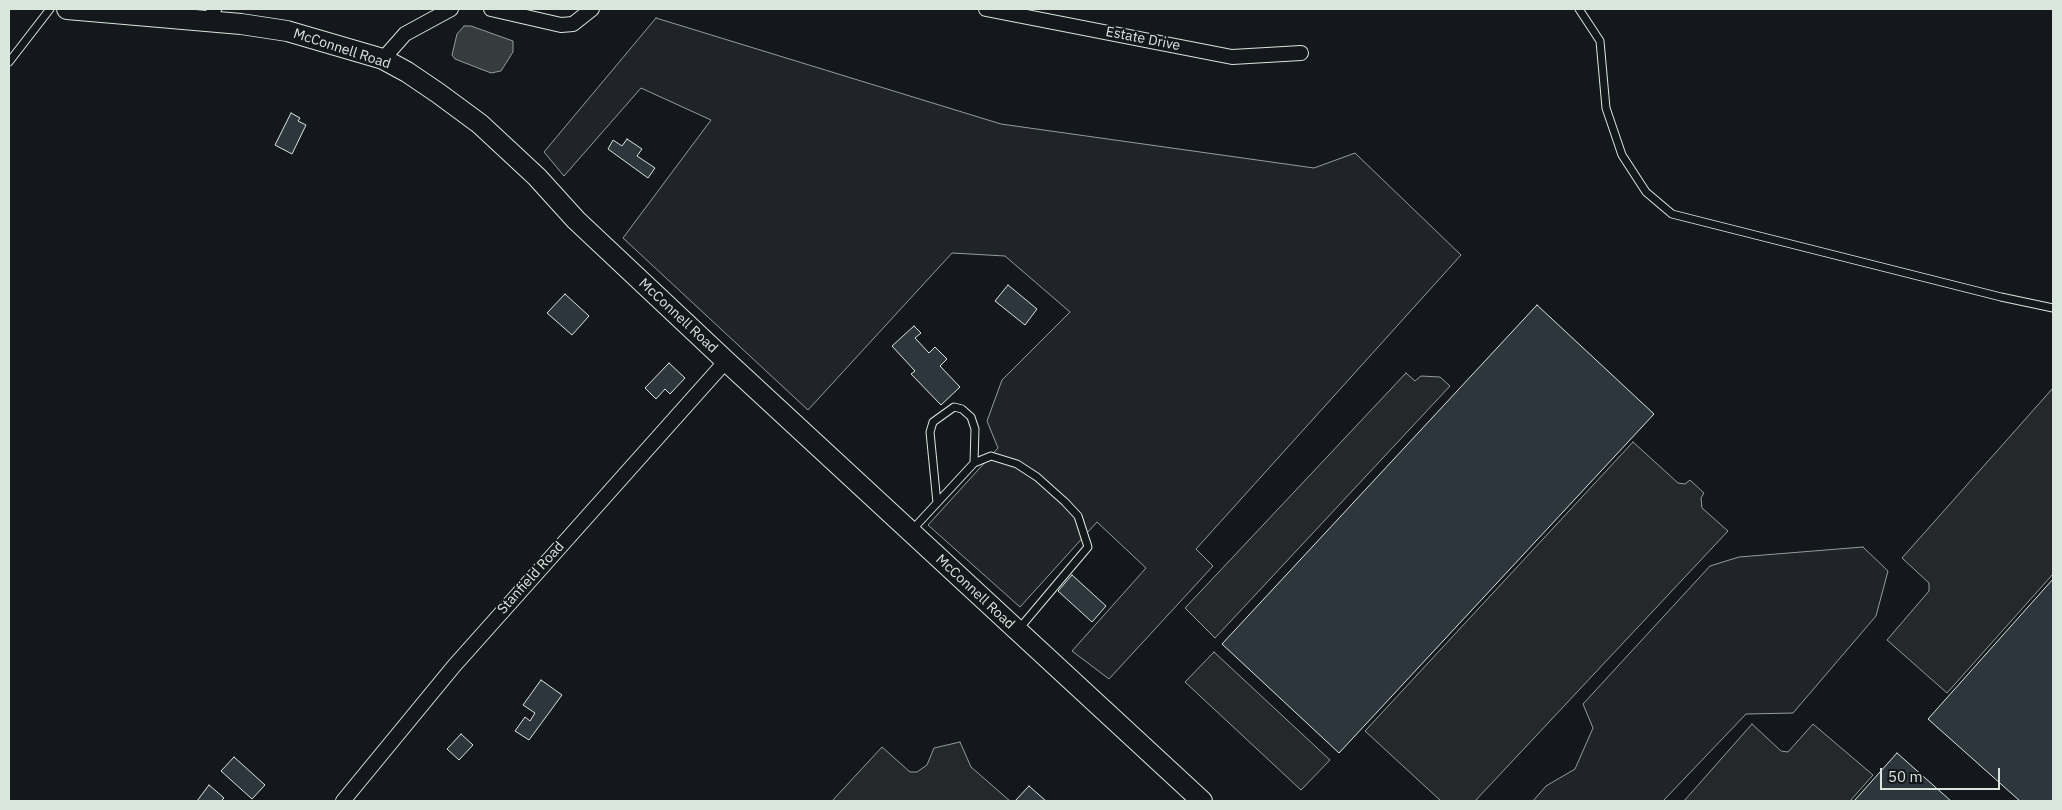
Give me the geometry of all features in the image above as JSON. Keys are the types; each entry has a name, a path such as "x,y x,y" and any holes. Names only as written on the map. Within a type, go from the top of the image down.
{"street":[{"name":"McConnell Road","path":"67,9 212,15 287,31 383,59 407,72 480,124 537,178 576,220 726,361 1202,801"},
{"path":"383,59 405,34 451,9"},
{"path":"491,9 561,25 573,24 592,9"},
{"name":"Estate Drive","path":"986,9 1232,57 1301,52"},
{"name":"Stanfield Road","path":"343,801 454,666 726,361"}],"lane":[{"path":"9,62 23,47 50,9"},
{"path":"1579,9 1600,41 1606,108 1622,155 1646,192 1672,214 2001,297 2053,308"},
{"path":"937,503 930,432 933,422 954,407 962,409 971,417 976,429 974,462"},
{"path":"910,532 974,462 991,456 1017,464 1038,477 1078,516 1088,547 1017,631"}],"shaded area":[{"path":"656,18 1001,124 1314,168 1355,153 1461,255 1196,549 1213,566 1109,679 1072,651 1146,568 1097,522 1020,607 928,525 998,448 987,421 1002,380 1070,312 1005,256 952,253 808,410 623,238 711,120 641,88 564,176 544,152"},
{"path":"464,26 471,26 513,41 513,52 501,71 491,73 455,59 452,55 457,34"},
{"path":"1406,373 1415,381 1421,376 1440,377 1450,386 1215,638 1185,608"},
{"path":"2053,388 2053,574 1947,693 1887,640 1929,591 1929,583 1902,558"},
{"path":"1633,442 1678,483 1685,484 1690,480 1704,493 1701,498 1702,508 1728,531 1475,801 1441,801 1365,731"},
{"path":"1863,547 1888,571 1876,616 1793,713 1746,714 1663,801 1533,801 1546,786 1575,769 1593,728 1583,704 1710,566 1739,557"},
{"path":"1214,652 1330,760 1301,790 1185,682"},
{"path":"1752,724 1781,751 1788,752 1813,724 1873,775 1850,801 1684,801"},
{"path":"960,742 971,767 1010,801 832,801 882,747 910,772 917,772 927,765 934,748"}],"building":[{"path":"291,113 300,118 298,121 306,125 292,154 275,145"},
{"path":"627,139 642,149 637,156 655,168 648,178 608,149 613,140 622,146"},
{"path":"1008,285 1037,309 1025,325 995,301"},
{"path":"565,294 589,316 572,335 547,313"},
{"path":"1537,305 1654,414 1339,753 1222,644"},
{"path":"914,326 921,333 915,338 929,353 935,347 947,359 940,366 960,387 941,405 911,374 915,371 892,346"},
{"path":"669,363 685,378 670,394 665,389 656,399 645,388"},
{"path":"1072,575 1106,606 1092,622 1058,591"},
{"path":"2053,579 2053,799 2051,801 2020,801 1928,719"},
{"path":"541,680 562,695 529,740 515,731 525,717 530,721 535,713 523,705"},
{"path":"461,734 473,745 459,760 447,749"},
{"path":"1897,753 1951,801 1854,801"},
{"path":"234,757 265,785 252,799 221,771"},
{"path":"209,785 224,798 221,801 197,801"},
{"path":"1029,786 1046,801 1015,801"}]}
